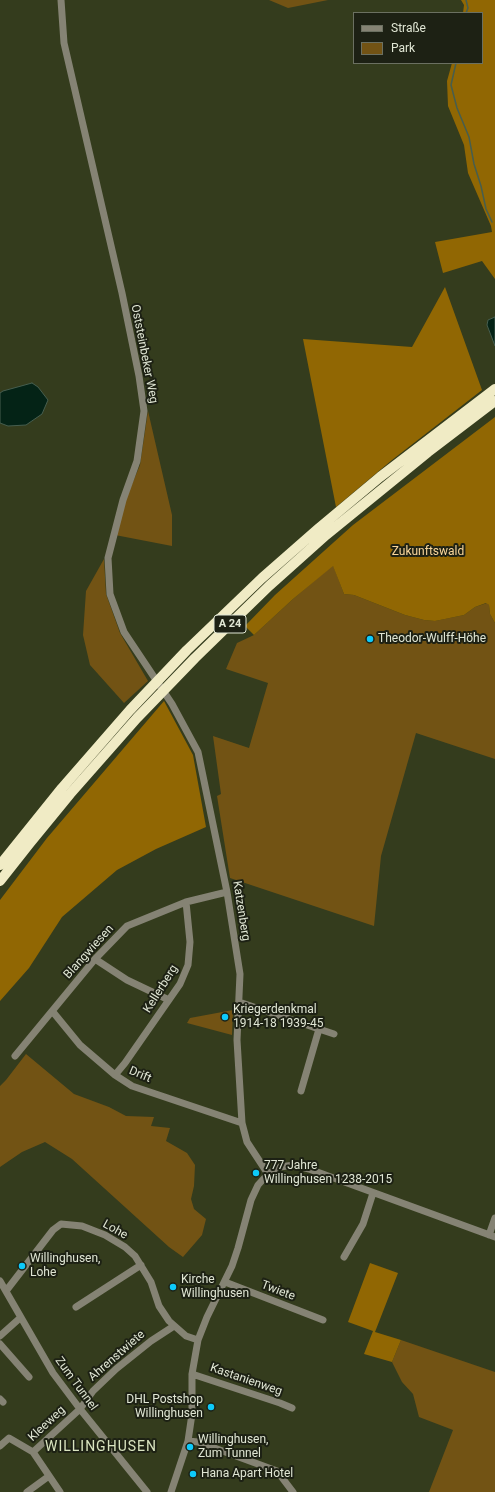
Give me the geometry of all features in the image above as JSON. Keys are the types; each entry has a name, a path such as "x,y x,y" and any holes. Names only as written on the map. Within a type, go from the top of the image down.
{"highway":[{"name":"A 24","path":"0,865 62,788 130,710 187,650 262,578 319,528 380,477 495,389"},
{"name":"A 24","path":"0,882 80,782 137,718 205,648 269,586 326,535 428,452 495,401"}],"street":[{"name":"Oststeinbeker Weg","path":"61,0 64,43 122,293 144,411 137,461 123,500 108,558 110,594 124,632 144,662"},
{"name":"Katzenberg","path":"144,662 172,704 198,752 227,892 240,974 238,1047 242,1123 247,1142 268,1174"},
{"name":"Blangwiesen","path":"15,1056 95,959 127,926 186,902 227,892"},
{"name":"Kellerberg","path":"115,1075 180,984 188,966 190,942 186,902"},
{"path":"95,959 127,980 169,1000"},
{"path":"239,1002 334,1034"},
{"name":"Drift","path":"52,1012 80,1045 115,1075 142,1090 242,1123"},
{"path":"301,1091 319,1029"},
{"path":"171,1492 188,1441 192,1414 192,1374 198,1340 238,1248 251,1200 258,1185 268,1174 280,1167 294,1165 309,1169 492,1236 495,1218"},
{"path":"344,1257 364,1224 373,1193"},
{"name":"Lohe","path":"6,1291 53,1230 61,1224 82,1226 106,1235 125,1247 141,1265 151,1282 159,1306 174,1326 186,1336 198,1340"},
{"path":"76,1307 141,1265"},
{"name":"Zum Tunnel","path":"0,1281 53,1373 147,1492"},
{"name":"Twiete","path":"224,1282 323,1320"},
{"path":"0,1336 20,1318"},
{"name":"Ahrenstwiete","path":"80,1409 93,1391 116,1369 151,1341 174,1326"},
{"path":"0,1344 29,1377"},
{"name":"Kastanienweg","path":"192,1374 292,1408"},
{"name":"Kleeweg","path":"60,1492 33,1452 80,1409"},
{"path":"0,1446 9,1438 33,1452"},
{"path":"188,1441 198,1442 277,1471 293,1492"},
{"path":"27,1492 49,1476"}],"green space":[{"path":"269,0 328,0 288,8"},
{"path":"461,0 495,0 495,279 482,261 443,273 435,242 492,232 491,226 468,173 464,145 448,106 447,81 452,64 483,64 483,12 463,12 464,5"},
{"path":"445,287 482,390 392,460 336,507 303,339 412,347"},
{"path":"148,411 172,515 172,546 115,535 125,501 140,465"},
{"name":"Zukunftswald","path":"495,417 495,623 490,614 489,605 486,603 475,607 464,615 435,621 405,615 354,595 344,594 333,566 293,599 254,635 245,626 275,595 353,525"},
{"path":"104,559 106,594 120,633 148,681 124,703 90,665 83,635 86,591"},
{"path":"333,565 344,594 354,595 405,615 435,621 464,615 475,607 487,603 489,605 490,614 495,623 495,759 416,733 381,856 374,926 230,878 217,796 221,794 213,736 249,748 268,683 226,669 237,643 254,635"},
{"path":"164,701 193,755 206,827 156,849 117,870 62,917 29,968 0,1001 0,900 47,838"},
{"path":"233,1010 232,1035 187,1023 190,1018"},
{"path":"26,1054 74,1094 109,1107 126,1116 154,1117 151,1126 170,1128 166,1141 187,1153 195,1165 194,1186 191,1199 194,1209 206,1219 202,1235 183,1257 169,1247 72,1159 45,1142 22,1152 0,1167 0,1086"},
{"path":"370,1263 398,1273 375,1332 401,1340 392,1362 364,1354 373,1331 348,1322"},
{"path":"401,1340 495,1372 495,1492 429,1492 453,1430 419,1417 413,1394 402,1382 392,1362"}],"shaded area":[{"path":"495,317 495,346 487,325 488,320"},
{"path":"32,383 38,387 48,400 42,414 26,425 8,426 0,423 0,393"}],"waterway":[{"path":"466,0 468,8 466,12"},
{"path":"456,64 451,85 457,108 469,137 474,164 486,209 492,222"}],"place":[{"name":"Theodor-Wulff-Höhe","path":"370,639"},
{"name":"Kriegerdenkmal 1914-18 1939-45","path":"225,1017"},
{"name":"777 Jahre Willinghusen 1238-2015","path":"256,1173"},
{"name":"Willinghusen, Lohe","path":"22,1266"},
{"name":"Kirche Willinghusen","path":"173,1287"},
{"name":"DHL Postshop Willinghusen","path":"211,1407"},
{"name":"Willinghusen, Zum Tunnel","path":"190,1447"},
{"name":"Hana Apart Hotel","path":"193,1474"}],"district":[{"name":"WILLINGHUSEN","path":"101,1447"}]}
